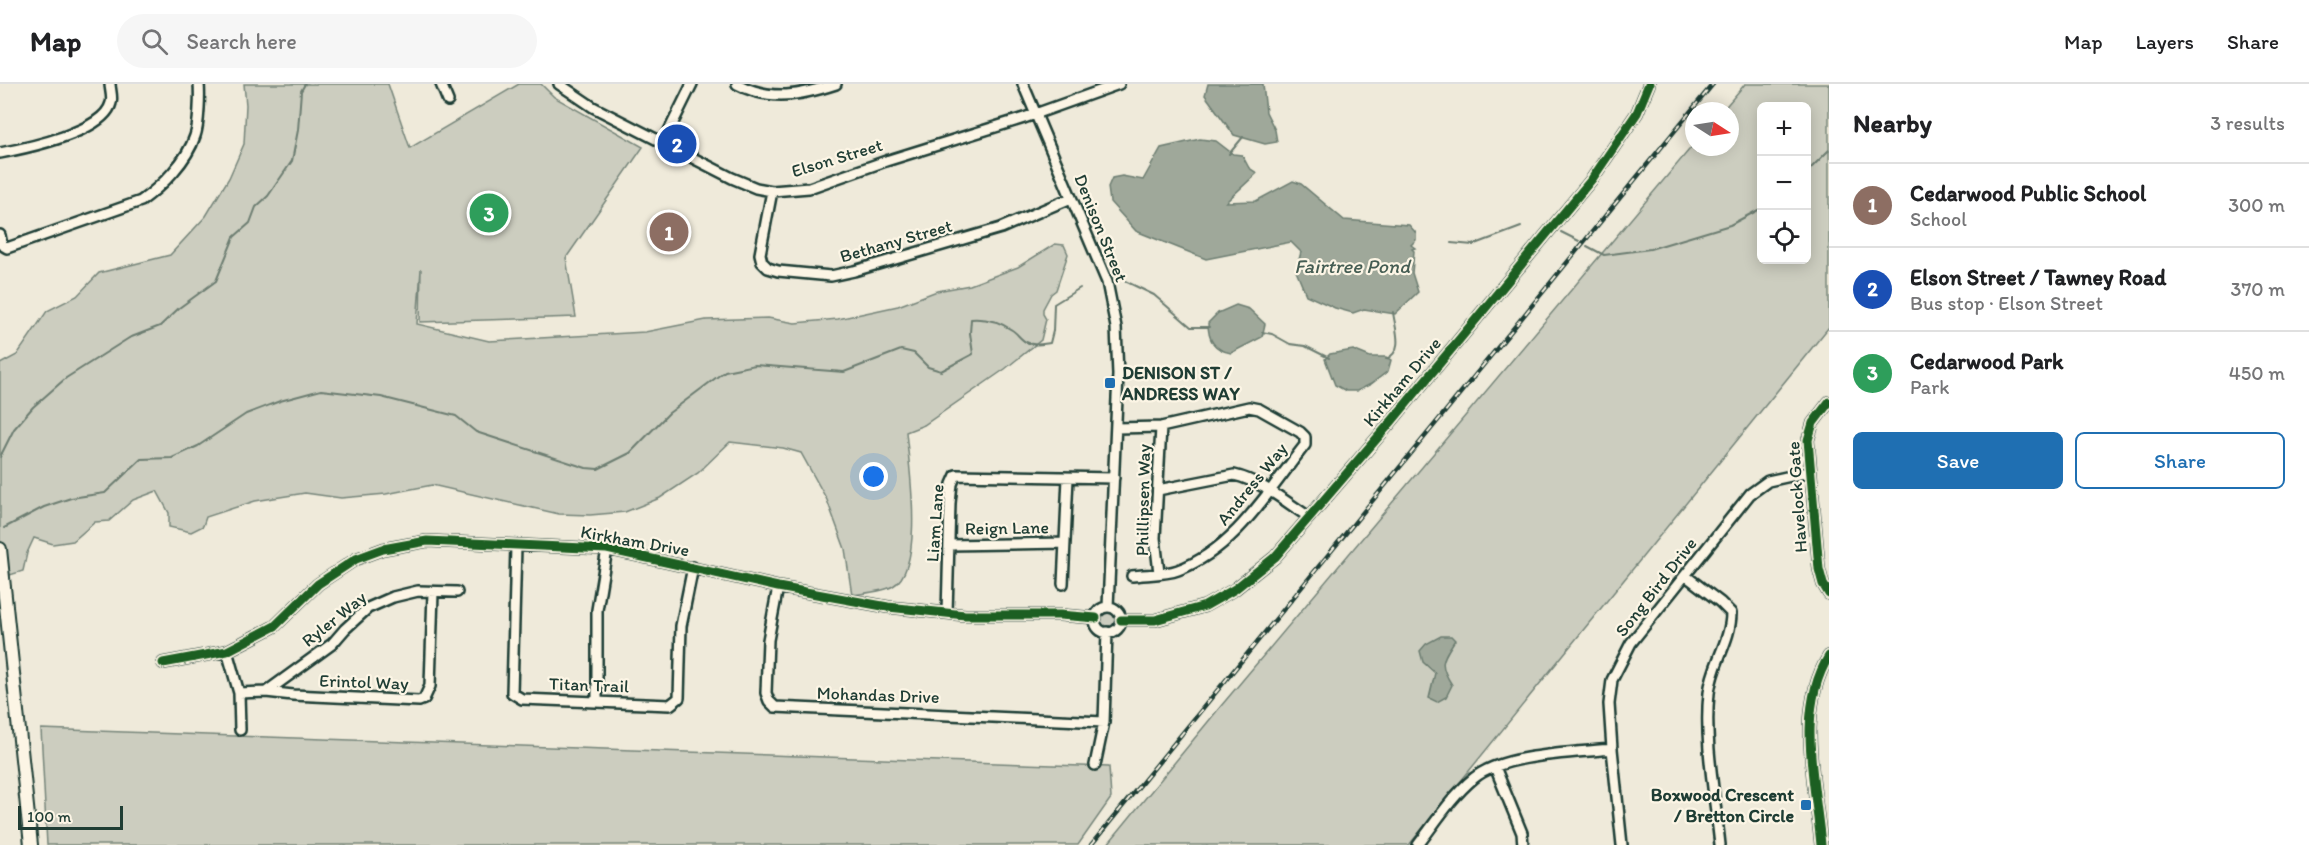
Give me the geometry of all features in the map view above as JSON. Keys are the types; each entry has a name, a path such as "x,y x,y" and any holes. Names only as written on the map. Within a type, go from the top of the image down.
{"main road":[{"path":"0,549 31,845"}],"street":[{"path":"0,153 33,146 91,125 101,118 112,102 110,84"},
{"path":"0,235 2,245 7,248 141,201 155,191 186,154 196,135 199,84"},
{"path":"441,84 448,101"},
{"name":"Elson Street","path":"560,84 593,107 732,178 756,188 772,191 809,188 886,161 1036,114 1119,84"},
{"path":"663,142 692,84"},
{"path":"737,84 771,96 793,96 836,84"},
{"name":"Denison Street","path":"1023,84 1107,282 1112,303 1118,349 1108,607"},
{"name":"Kirkham Drive","path":"1121,620 1138,621 1173,616 1221,598 1262,568 1309,517 1592,179 1637,113 1649,84"},
{"name":"Bethany Street","path":"772,191 760,254 762,262 768,268 778,272 831,276 1001,228 1071,198"},
{"name":"Havelock Gate","path":"1829,402 1813,423 1808,434 1809,472 1819,569 1823,584 1829,594"},
{"name":"Andress Way","path":"1116,428 1161,427 1249,407 1259,409 1305,437 1305,445 1229,540 1195,563 1176,571 1132,576"},
{"name":"Phillipsen Way","path":"1159,573 1155,538 1161,427"},
{"name":"Song Bird Drive","path":"1622,845 1609,704 1612,680 1631,643 1750,494 1768,481 1809,472"},
{"name":"Liam Lane","path":"947,613 950,503 952,484 956,475 1068,478"},
{"path":"1158,490 1234,475 1245,477 1309,517"},
{"path":"1063,584 1068,478 1114,478"},
{"name":"Kirkham Drive","path":"163,663 227,651 275,626 318,584 356,559 383,549 427,542 607,549 778,587 888,608 947,613 1096,618"},
{"name":"Reign Lane","path":"949,545 1065,543"},
{"name":"Titan Trail","path":"516,546 512,693 522,699 670,705 679,698 681,626 693,567"},
{"path":"597,702 597,610 607,549"},
{"path":"1686,576 1731,613 1730,630 1715,663 1710,683 1708,710 1720,845"},
{"name":"Mohandas Drive","path":"778,587 768,640 765,693 768,701 776,707 1104,722"},
{"name":"Ryler Way","path":"266,692 332,644 368,608 393,597 418,591 458,592"},
{"name":"Erintol Way","path":"266,692 419,701 424,699 430,686 433,592"},
{"path":"1108,607 1118,612 1121,620 1115,630 1107,632 1100,629 1096,618 1099,611 1108,607"},
{"path":"1095,765 1104,722 1107,632"},
{"path":"227,651 239,693 240,730"},
{"path":"1821,845 1809,719 1818,679 1829,657"},
{"path":"239,693 266,692"},
{"path":"1418,845 1461,790 1482,772 1517,759 1612,749"},
{"path":"1495,767 1522,833 1523,845"},
{"path":"1818,814 1829,812"}],"shaded area":[{"path":"244,84 388,84 410,148 519,84 541,84 554,97 643,147 566,258 576,317 420,322 421,269 417,324 489,341 645,332 706,320 768,318 795,323 838,319 898,306 937,291 970,285 1018,267 1055,244 1064,245 1068,254 1056,290 1051,294 1043,309 1046,319 1041,340 1005,369 924,425 906,432 912,490 912,538 909,559 903,576 893,586 884,590 852,595 845,549 827,500 801,453 783,448 730,442 698,473 660,498 625,512 590,515 559,514 432,485 386,494 341,498 305,493 255,501 206,517 203,526 191,532 169,527 169,513 157,491 133,500 109,521 95,522 73,541 53,544 34,538 27,553 23,571 0,578 0,364 17,355 47,311 77,296 99,273 170,255 206,216 229,178 244,144 246,105"},
{"path":"1745,84 1829,84 1829,327 1409,845 1107,845 1221,706 1685,155 1739,156 1739,102 1730,102"},
{"path":"1108,612 1116,620 1108,628 1100,620"},
{"path":"41,729 1109,767 1111,798 1078,845 47,845"}],"water":[{"path":"1208,84 1263,84 1266,112 1275,130 1277,142 1265,144 1234,135 1205,95"},
{"name":"Fairtree Pond","path":"1200,139 1216,141 1233,154 1242,155 1249,168 1257,173 1226,202 1256,201 1293,181 1301,184 1344,220 1409,225 1416,233 1416,240 1411,245 1415,248 1412,249 1414,251 1412,273 1418,292 1395,314 1364,309 1353,313 1306,295 1296,271 1301,252 1291,242 1206,259 1136,231 1110,202 1108,187 1112,178 1122,176 1143,180 1161,148"},
{"path":"1236,305 1249,309 1265,324 1262,337 1231,353 1225,352 1213,343 1208,323 1218,313"},
{"path":"1353,350 1370,357 1386,357 1391,360 1388,371 1371,384 1357,391 1346,391 1335,385 1325,359 1330,354"},
{"path":"1441,636 1451,636 1455,640 1443,662 1452,685 1446,697 1437,702 1429,698 1435,673 1423,662 1420,651 1426,644"}],"waterway":[{"path":"0,457 14,429 33,407 66,378 129,338 160,326 179,308 216,281 234,237 250,223 256,207 268,196 292,161 298,130 301,91 305,84"},
{"path":"1229,154 1243,137"},
{"path":"1811,168 1829,150"},
{"path":"1587,246 1604,255 1650,249 1730,225 1758,210"},
{"path":"1451,243 1473,245 1521,227"},
{"path":"1561,232 1579,241"},
{"path":"1125,281 1154,295 1191,327 1209,327"},
{"path":"4,528 44,507 71,498 105,493 141,459 172,458 198,446 246,414 280,401 321,390 381,397 456,416 476,432 586,468 598,469 630,453 669,413 725,371 755,365 844,372 901,350 914,353 928,367 941,371 973,354 971,319 987,320 1002,325 1029,343 1050,343 1054,304 1080,288"},
{"path":"1386,359 1392,355 1397,345 1393,312"},
{"path":"1262,332 1272,334 1290,344 1305,346 1329,358"}],"railway":[{"path":"1091,845 1713,84"}],"cycle path":[{"path":"1121,620 1155,620 1205,606 1235,589 1275,557 1391,422 1592,179 1637,113 1649,84"},
{"path":"1829,402 1813,423 1808,440 1819,569 1823,584 1829,594"},
{"path":"163,663 227,651 275,626 318,584 356,559 383,549 427,541 607,549 778,587 888,607 965,615 1060,615 1096,618"},
{"path":"1821,845 1812,774 1810,724 1819,677 1829,656"}],"place":[{"name":"Elson Street / Tawney Road","path":"677,144"},
{"name":"Cedarwood Park","path":"489,213"},
{"name":"Cedarwood Public School","path":"669,232"},
{"name":"DENISON ST / ANDRESS WAY","path":"1110,383"},
{"name":"Boxwood Crescent / Bretton Circle","path":"1806,805"}]}
